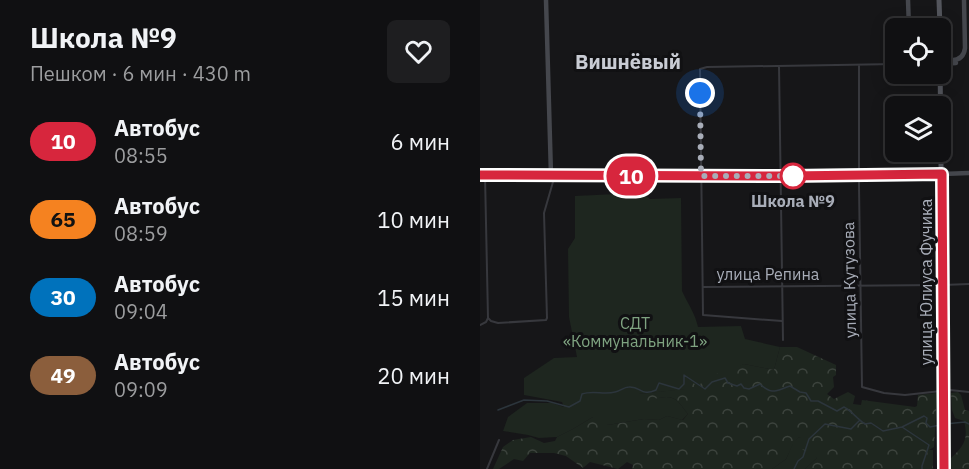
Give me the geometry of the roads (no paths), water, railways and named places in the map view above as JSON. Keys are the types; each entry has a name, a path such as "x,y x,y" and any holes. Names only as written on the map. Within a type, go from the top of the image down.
{"main road":[{"path":"546,0 553,175"},
{"path":"909,0 910,18"},
{"path":"938,0 938,18"},
{"path":"951,63 962,61 967,54 965,0"},
{"path":"951,60 961,58 964,52 966,29"},
{"name":"улица Юлиуса Фучика","path":"941,84 942,469"},
{"name":"улица Юлиуса Фучика","path":"939,162 940,174"},
{"path":"482,175 780,176 969,173"}],"street":[{"name":"улица Кутузова","path":"859,64 862,387 884,393 905,395 950,390 969,392"},
{"path":"782,321 703,315 701,68 885,64"},
{"path":"779,66 783,340"},
{"path":"480,325 488,318 482,175"},
{"path":"488,318 498,323 548,318 544,213 552,191 553,175"},
{"name":"улица Репина","path":"704,287 969,284"},
{"path":"487,469 499,440"}],"waterway":[{"path":"498,410 524,400 547,401 569,407 580,401 582,394 611,393 629,387 651,392 656,390 659,383 679,389 684,384 684,375 705,389 712,382 725,378 728,383 737,386 741,384 744,388 749,389 760,384 771,391 790,386 806,393 811,401 818,401 837,411 844,407 865,424 871,423 883,431 902,427 924,416 930,427 940,425"},
{"path":"794,469 803,457 809,439 825,424 851,429 859,421"},
{"path":"945,424 965,422 969,424"},
{"path":"902,427 929,445 922,469"}],"place":[{"name":"Школа №9","path":"793,176"}],"district":[{"name":"Вишнёвый","path":"628,61"}],"park label":[{"name":"СДТ «Коммунальник-1»","path":"635,332"}]}
